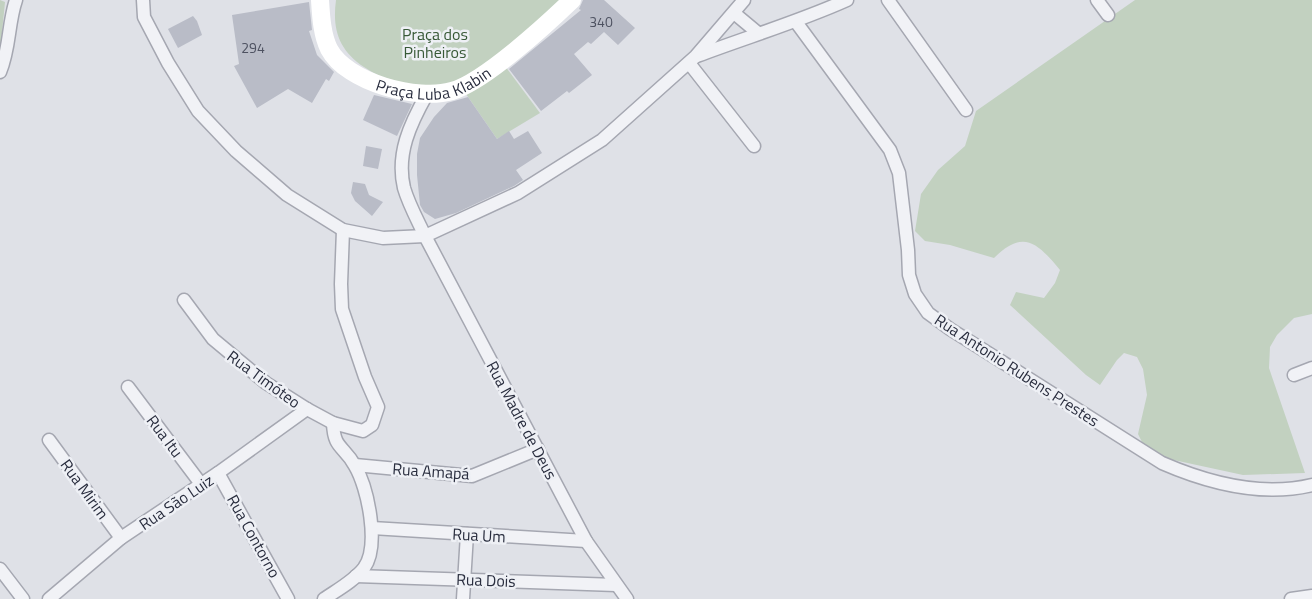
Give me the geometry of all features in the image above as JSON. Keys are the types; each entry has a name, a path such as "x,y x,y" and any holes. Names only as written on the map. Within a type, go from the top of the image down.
{"main road":[{"name":"Praça Luba Klabin","path":"320,0 325,35 329,49 337,60 350,71 367,80 398,91 427,94 453,91 472,81 550,21 572,0"}],"street":[{"path":"0,72 16,0"},
{"path":"143,0 144,17 168,63 198,111 236,151 287,195 344,230 384,238 425,236 518,193 602,140 692,60 744,0"},
{"path":"692,60 847,0"},
{"path":"888,0 966,110"},
{"path":"1097,0 1108,15"},
{"path":"734,13 758,33"},
{"name":"Rua Antonio Rubens Prestes","path":"795,22 890,150 896,162 908,250 909,275 915,294 928,313 1162,463 1194,477 1249,488 1296,489 1312,485"},
{"path":"692,60 754,146"},
{"name":"Rua Madre de Deus","path":"427,94 408,130 403,150 401,170 405,190 425,236 586,541 627,599"},
{"name":"Rua Timóteo","path":"184,300 213,339 266,383 306,410 333,423 363,430 372,425 378,406 342,309 344,230"},
{"path":"1294,375 1312,368"},
{"name":"Rua Itu","path":"128,387 201,484"},
{"name":"Rua São Luiz","path":"49,599 121,538 218,474 306,410"},
{"path":"324,599 365,567 370,555 372,528 362,480 355,465 333,437 333,423"},
{"name":"Rua Mirim","path":"48,440 121,538"},
{"name":"Rua Amapá","path":"355,465 472,476 538,449"},
{"name":"Rua Contorno","path":"218,474 288,599"},
{"name":"Rua Um","path":"372,528 586,541"},
{"path":"464,599 467,534"},
{"path":"0,569 23,599"},
{"name":"Rua Dois","path":"356,576 616,585"},
{"path":"1291,599 1312,597"}],"green space":[{"path":"0,0 5,2 0,53"},
{"name":"Praça dos Pinheiros","path":"336,0 562,0 470,76 453,84 427,87 387,79 375,74 355,60 339,38 335,21"},
{"path":"1135,0 1312,0 1312,314 1294,318 1277,335 1270,347 1269,368 1305,473 1243,475 1169,459 1145,448 1138,434 1147,395 1143,369 1137,357 1124,353 1100,385 1086,375 1010,305 1016,292 1044,298 1055,283 1060,270 1044,252 1037,246 1022,242 1004,249 994,258 950,245 925,241 915,231 921,194 938,170 965,146 976,111"},
{"path":"505,66 540,113 497,139 466,94"}],"building":[{"path":"583,0 604,0 635,28 618,45 604,32 591,44 588,42 574,54 592,75 541,111 509,69 581,10 579,9"},
{"path":"309,2 312,30 309,31 317,55 334,72 329,81 326,79 312,103 288,89 257,108 234,66 239,64 232,15"},
{"path":"193,16 202,35 178,48 168,29"},
{"path":"374,95 412,104 397,136 363,120"},
{"path":"468,97 497,139 509,131 514,139 528,131 542,153 516,170 523,180 514,186 456,213 435,219 424,212 420,205 417,154 420,138 447,103"},
{"path":"366,146 382,149 378,169 363,166"},
{"path":"353,182 365,184 369,195 383,202 372,216 355,201 351,193"}]}
